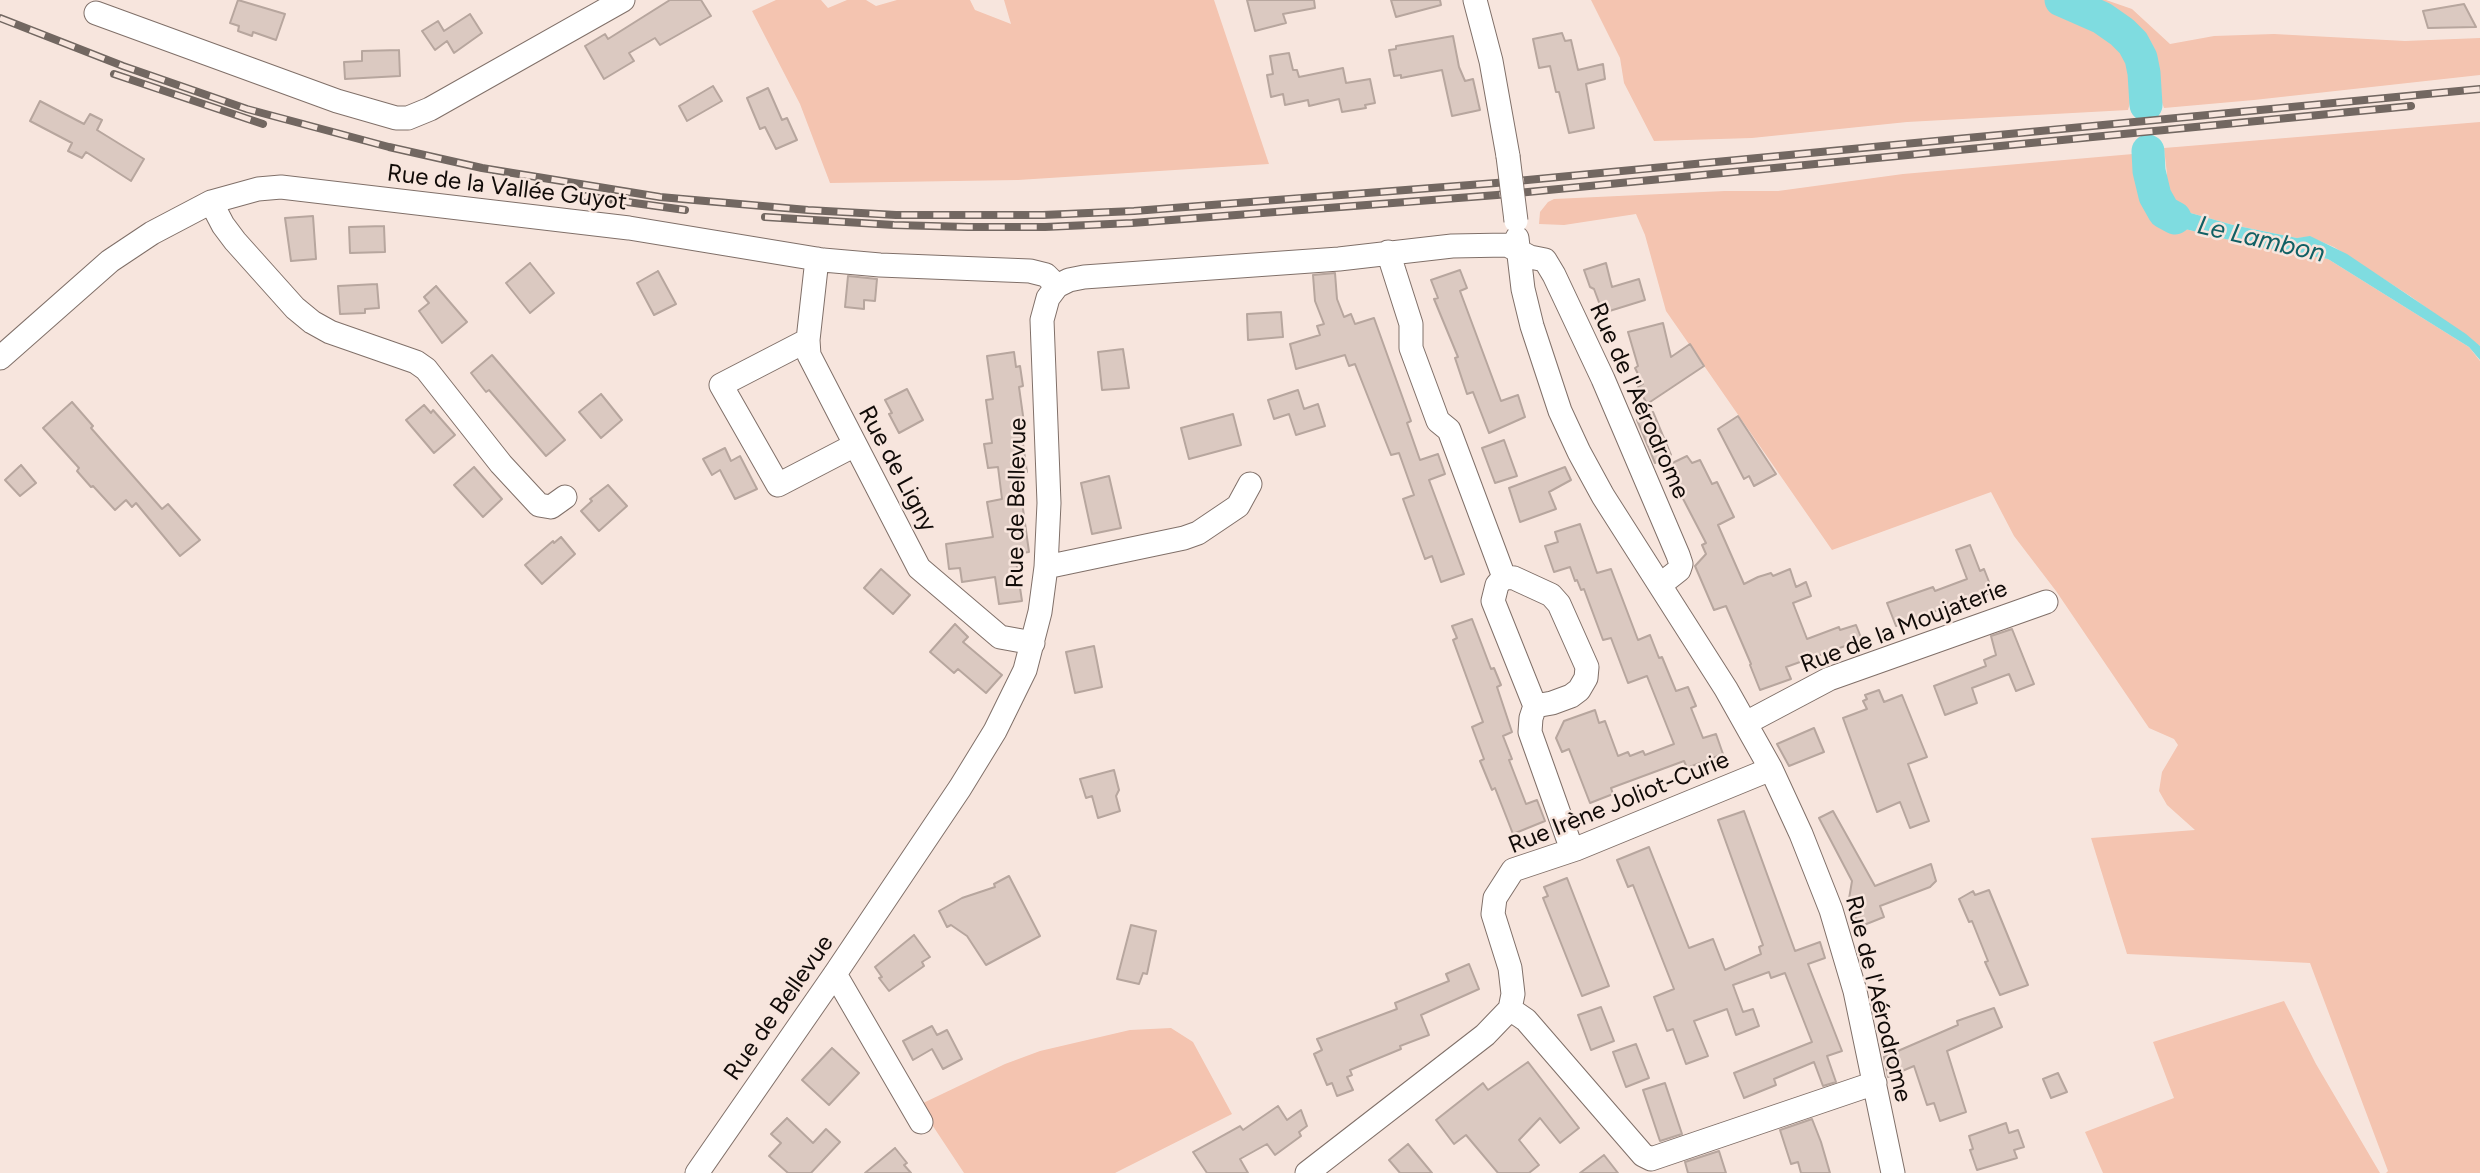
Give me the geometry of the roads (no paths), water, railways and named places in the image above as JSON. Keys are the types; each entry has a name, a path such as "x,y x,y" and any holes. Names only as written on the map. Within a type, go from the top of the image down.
{"street":[{"path":"96,13 337,101 396,118 408,118 430,109 623,0"},
{"name":"Rue de l'Aérodrome","path":"1475,0 1491,61 1508,156 1523,289 1532,326 1560,411 1603,496 1746,723 1801,834 1831,910 1854,991 1893,1173"},
{"name":"Rue de la Vallée Guyot","path":"0,358 110,261 152,233 211,202 258,189 281,187 629,229 817,260 1030,271 1046,275 1057,286"},
{"path":"211,202 235,241 295,308 330,332 416,362 426,369 501,464 539,505 551,507 565,497"},
{"path":"1057,286 1084,277 1326,260 1487,244 1507,245 1518,249"},
{"name":"Rue de l'Aérodrome","path":"1518,249 1530,257 1545,260 1554,275 1603,379 1678,555 1681,564 1679,570 1660,585"},
{"path":"1388,252 1411,324 1412,348 1438,421 1449,429 1504,577"},
{"name":"Rue de Ligny","path":"817,260 808,340 809,355 919,568 1000,637 1033,643"},
{"name":"Rue de Bellevue","path":"696,1173 835,974 995,731 1025,670 1040,612 1046,567 1049,503 1042,320 1048,298 1057,286"},
{"path":"808,340 721,385 778,485 855,445"},
{"path":"1046,567 1198,533 1238,506 1250,484"},
{"path":"1504,577 1497,585 1493,601 1535,706 1530,732 1572,850"},
{"path":"1504,577 1514,578 1551,596 1559,604 1587,667 1586,678 1579,690 1552,703 1535,706"},
{"name":"Rue de la Moujaterie","path":"1746,723 1829,679 2046,602"},
{"name":"Rue Irène Joliot-Curie","path":"1510,1009 1513,993 1510,968 1493,914 1495,898 1513,870 1572,850 1771,769"},
{"path":"835,974 921,1122"},
{"path":"1307,1173 1485,1035 1510,1009 1526,1020 1643,1155 1651,1159 1875,1083"}],"water":[{"path":"2049,0 2074,0 2113,12 2142,35 2153,57 2151,73 2138,73 2110,34"},
{"path":"2161,184 2173,206 2180,210 2233,225 2297,238 2310,236 2347,254 2466,334 2480,346 2480,360 2469,347 2328,259 2254,246 2181,228 2159,217 2148,204 2142,185"}],"waterway":[{"name":"Le Lambon","path":"2061,0 2102,18 2133,43 2141,58 2146,105"},
{"name":"Le Lambon","path":"2148,151 2155,196 2164,212 2175,218"}],"railway":[{"path":"0,18 123,66 247,109 389,147 482,168 660,197 896,215 1043,215 1134,211 1496,183 2480,89"},
{"path":"114,74 263,124"},
{"path":"765,217 968,227 1132,223 1497,195 2411,106"},
{"path":"584,196 685,210"}]}
